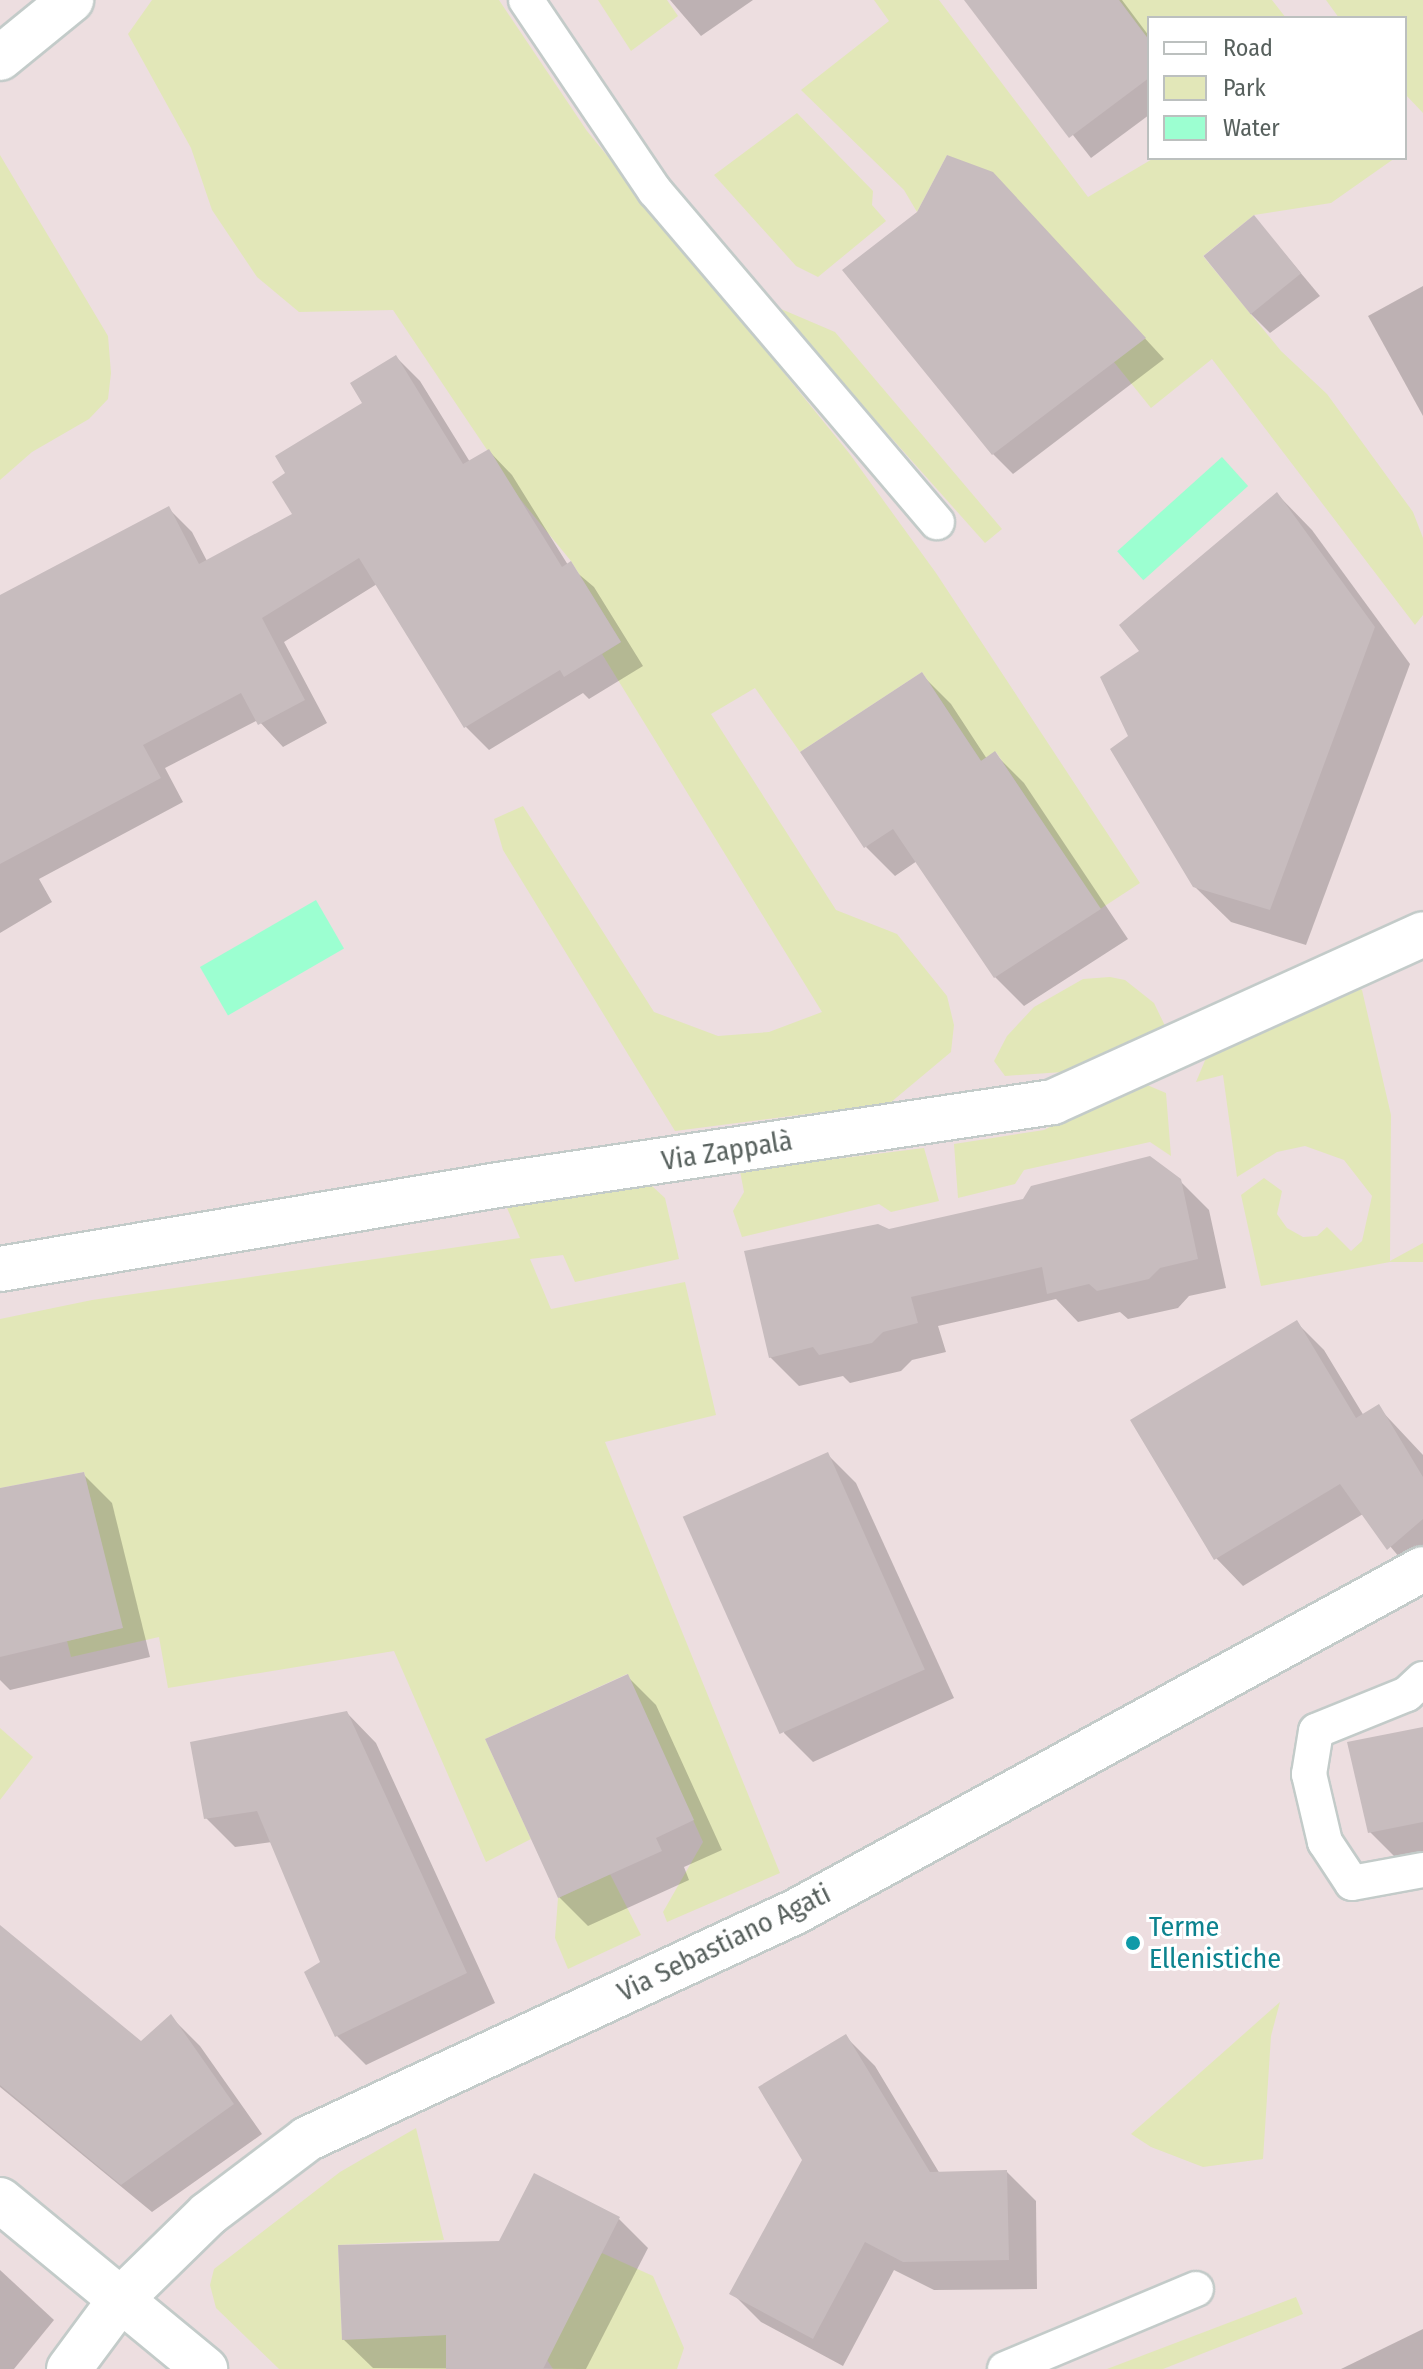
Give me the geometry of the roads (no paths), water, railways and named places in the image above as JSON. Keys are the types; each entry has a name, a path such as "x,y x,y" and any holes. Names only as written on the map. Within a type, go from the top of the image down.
{"street":[{"path":"0,58 71,0"},
{"name":"Via Zappalà","path":"0,1269 498,1185 1053,1102 1423,934"},
{"name":"Via Sebastiano Agati","path":"69,2369 120,2300 208,2214 307,2139 797,1911 1423,1569"},
{"path":"0,2200 205,2369"}],"lane":[{"path":"526,0 655,191 937,522"},
{"path":"1423,1679 1407,1694 1316,1731 1309,1774 1325,1842 1352,1883 1423,1870"},
{"path":"1005,2369 1196,2289"}],"water":[{"path":"1222,457 1248,486 1143,580 1117,551"},
{"path":"316,900 344,948 228,1015 200,967"}],"place":[{"name":"Terme Ellenistiche","path":"1133,1943"}]}
